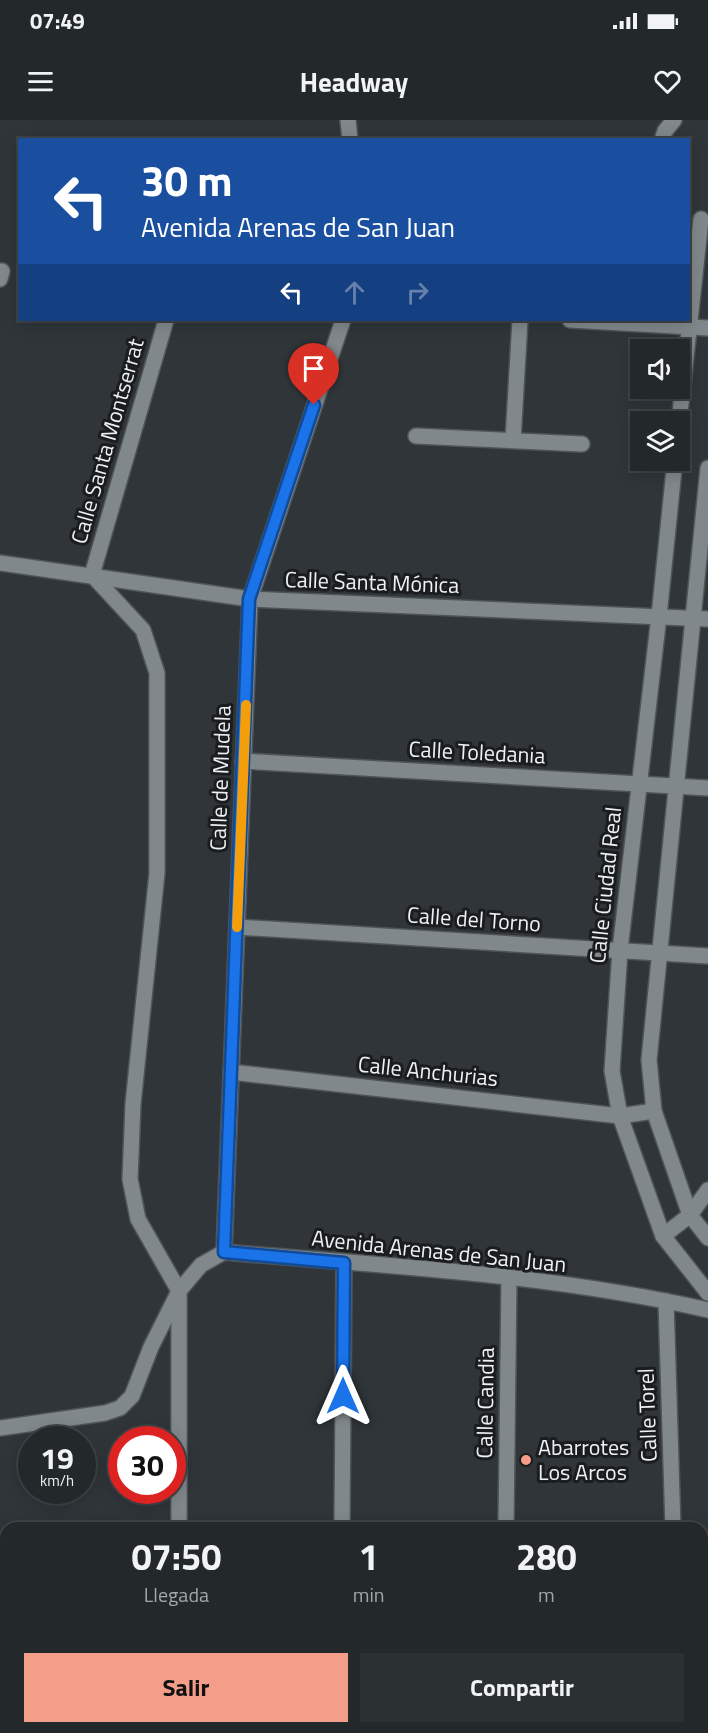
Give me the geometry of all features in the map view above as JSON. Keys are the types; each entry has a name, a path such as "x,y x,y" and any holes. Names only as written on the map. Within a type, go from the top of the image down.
{"street":[{"path":"348,120 350,138"},
{"path":"663,138 674,120"},
{"path":"690,317 699,217"},
{"name":"Calle Santa Montserrat","path":"92,575 166,321"},
{"name":"Calle de Mudela","path":"224,1252 249,599 343,321"},
{"path":"513,440 520,321"},
{"path":"585,321 708,328"},
{"path":"680,411 690,321"},
{"path":"416,436 582,444"},
{"path":"708,468 701,618 677,786 650,1060 654,1111 690,1215 708,1238"},
{"name":"Calle Ciudad Real","path":"674,471 620,951 612,1071 620,1116 663,1236 708,1293"},
{"name":"Calle Santa Mónica","path":"0,563 249,599 701,618"},
{"path":"92,575 143,630 157,673 157,873 133,1104 130,1179 138,1219 179,1291 179,1522"},
{"name":"Calle Toledania","path":"243,762 708,788"},
{"name":"Calle del Torno","path":"237,927 708,956"},
{"name":"Calle Anchurias","path":"231,1072 620,1116 654,1111"},
{"path":"663,1236 690,1215 708,1190"},
{"path":"0,1428 105,1413 120,1408 132,1396 151,1347 179,1291 201,1265 224,1252"},
{"name":"Avenida Arenas de San Juan","path":"224,1252 509,1277 666,1301 708,1310"},
{"path":"342,1522 344,1263"},
{"name":"Calle Candia","path":"506,1522 509,1277"},
{"name":"Calle Torel","path":"666,1301 673,1522"}],"slow traffic":[{"path":"237,927 246,705"}],"place":[{"name":"Abarrotes Los Arcos","path":"526,1460"}],"route":[{"path":"314,405 249,599 224,1252 344,1263 343,1396"}]}
